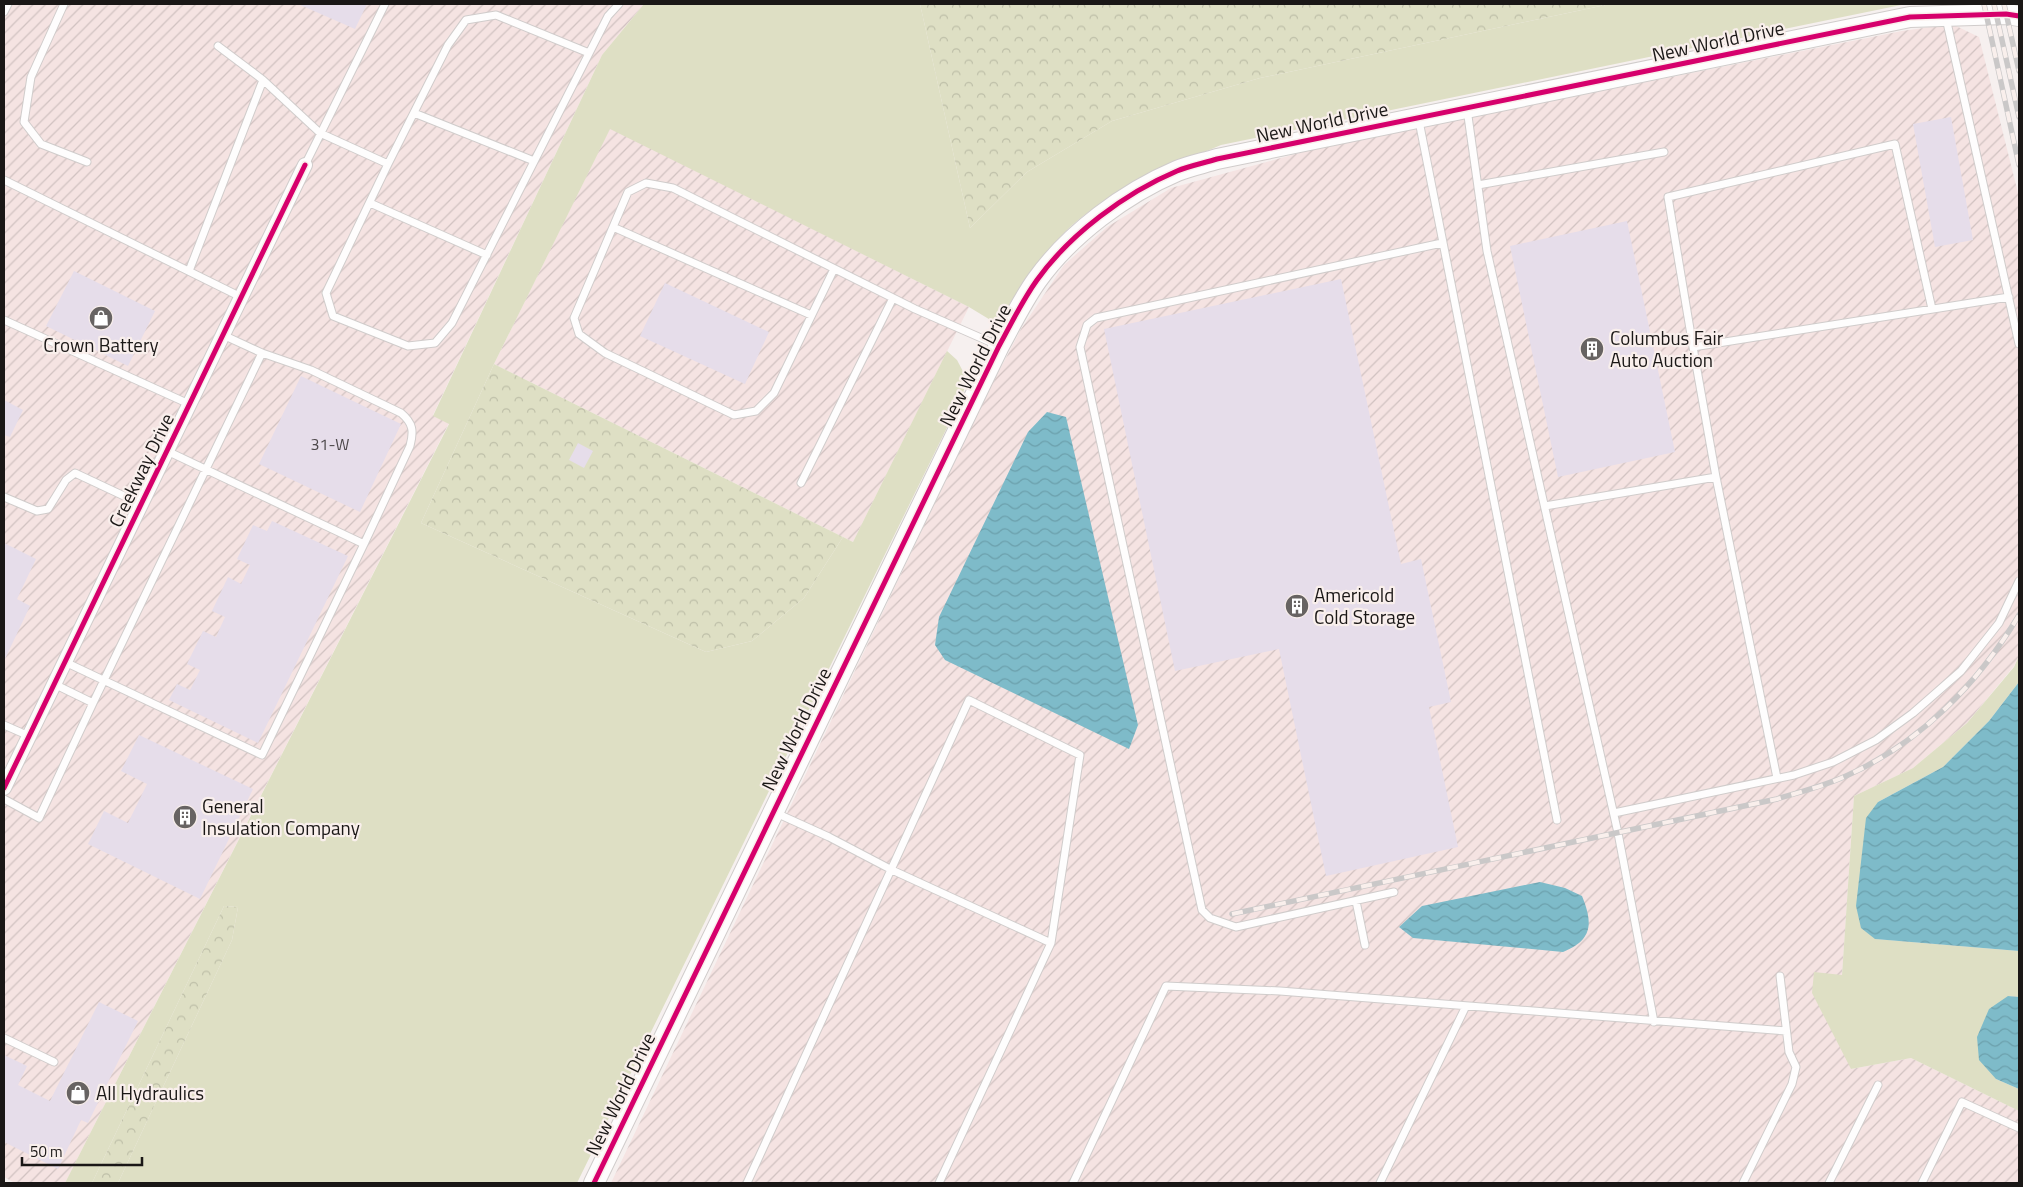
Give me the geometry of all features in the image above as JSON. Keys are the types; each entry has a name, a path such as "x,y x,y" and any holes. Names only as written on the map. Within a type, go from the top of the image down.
{"street":[{"name":"New World Drive","path":"594,1183 999,346 1038,279 1071,242 1099,219 1137,192 1177,171 1217,159 1910,17 2006,14 2019,16"},
{"name":"Creekway Drive","path":"4,788 305,165"}],"lane":[{"path":"4,12 8,4"},
{"path":"64,4 31,77 24,122 40,144 87,162"},
{"path":"305,165 385,4"},
{"path":"589,53 496,15 466,20 448,45 326,293 333,316 408,346 435,342 452,323 608,16 620,4"},
{"path":"1945,16 2019,344"},
{"path":"218,46 263,80 320,133 388,164"},
{"path":"189,271 263,80"},
{"path":"1466,108 1487,251 1614,813 1654,1022"},
{"path":"414,113 534,161"},
{"path":"1418,118 1557,820"},
{"path":"1777,778 1716,477 1668,197 1895,144 1932,309"},
{"path":"1478,186 1664,152"},
{"path":"4,180 241,297"},
{"path":"834,269 774,393 756,410 734,416 605,353 579,334 574,318 628,192 646,183 673,188 892,298 999,346"},
{"path":"370,203 487,255"},
{"path":"613,226 812,316"},
{"path":"1394,892 1236,927 1210,918 1202,910 1080,346 1087,325 1096,318 1442,243"},
{"path":"1693,347 2008,297"},
{"path":"801,483 892,298"},
{"path":"4,320 189,404"},
{"path":"65,662 262,754 364,544 410,446 414,432 410,421 401,413 312,370 262,352 223,335"},
{"path":"4,800 39,818 262,352"},
{"path":"167,451 364,544"},
{"path":"4,497 37,511 48,510 66,480 75,473 141,504"},
{"path":"1545,506 1716,477"},
{"path":"1614,813 1777,778 1832,762 1876,740 1914,714 1961,671 1999,623 2019,581"},
{"path":"54,684 93,703"},
{"path":"747,1183 969,700 1080,754 1051,943 939,1183"},
{"path":"4,725 29,736"},
{"path":"773,812 829,837 892,870 1051,943"},
{"path":"1356,901 1365,945"},
{"path":"1743,1183 1792,1084 1796,1067 1790,1052 1786,1031 1780,976"},
{"path":"1072,1183 1166,986 1280,991 1786,1031"},
{"path":"1380,1183 1466,1006"},
{"path":"4,1038 54,1062"},
{"path":"1829,1183 1878,1085"},
{"path":"1922,1183 1962,1102 2019,1128"}],"shaded area":[{"path":"4,4 644,4 602,55 433,415 449,423 65,1183 15,1183 4,1177"},
{"path":"1952,24 1979,37 2019,197 2019,656 2014,666 1967,723 1913,768 1854,796 1842,975 1851,1069 1911,1058 2019,1111 2019,1183 611,1183 982,404 1021,329 1064,265 1107,227 1171,188 1321,147 1902,31"},
{"path":"610,128 969,307 853,542 494,364"}],"green space":[{"path":"644,4 920,4 970,228 1027,172 1112,121 1260,78 1610,4 1906,4 1221,145 1138,181 1081,217 1055,242 1036,265 997,324 969,307 610,129 494,364 421,523 706,652 752,641 804,598 843,537 853,542 947,351 957,360 967,379 962,397 577,1183 118,1183 232,940 238,907 224,906 92,1183 65,1183 449,424 433,416 602,55"},
{"path":"920,4 1610,4 1260,78 1112,121 1027,172 970,228"},
{"path":"494,364 843,537 804,598 752,641 706,652 421,523"},
{"path":"2019,656 2019,682 1989,721 1943,767 1878,802 1876,939 2019,951 2019,997 2008,996 1996,1079 2019,1089 2019,1111 1911,1058 1851,1069 1812,993 1814,972 1842,975 1854,796 1913,768 1967,723 2014,667"},
{"path":"224,906 238,907 232,940 118,1183 92,1183"}],"water":[{"path":"1047,412 1066,417 1138,725 1129,749 945,660 935,645 939,617 1028,432"},
{"path":"2019,682 2019,951 1875,939 1861,928 1856,906 1866,818 1878,802 1943,767 1989,721"},
{"path":"1540,882 1565,888 1582,896 1586,906 1589,922 1585,936 1580,942 1563,952 1413,938 1399,927 1422,906"},
{"path":"2008,996 2019,997 2019,1089 1996,1079 1979,1060 1977,1037 1989,1009"}],"building":[{"path":"298,4 367,4 355,29"},
{"path":"1951,117 1973,240 1935,247 1913,124"},
{"name":"Columbus Fair Auto Auction","path":"1627,221 1675,452 1558,477 1510,246"},
{"name":"Crown Battery","path":"74,271 155,311 128,366 46,326"},
{"name":"Americold Cold Storage","path":"1341,279 1401,564 1421,559 1451,702 1429,707 1458,847 1326,876 1279,649 1175,671 1104,329"},
{"path":"665,283 769,332 745,384 640,336"},
{"path":"301,376 401,424 360,512 259,464"},
{"path":"4,400 23,410 10,437 4,435"},
{"path":"578,443 593,451 584,468 569,460"},
{"path":"272,521 348,556 258,743 169,700 177,684 190,690 200,670 187,664 203,631 216,637 225,617 212,611 228,577 241,584 250,565 237,559 253,525 267,531"},
{"path":"4,543 36,559 17,599 30,606 4,661"},
{"name":"General Insulation Company","path":"139,735 253,789 200,899 88,844 104,811 128,823 147,784 121,771"},
{"name":"All Hydraulics","path":"99,1002 138,1021 88,1123 81,1120 58,1169 4,1142 4,1055 27,1066 18,1085 50,1101"}],"railway":[{"path":"1984,4 2019,165"},
{"path":"1994,4 2019,117"},
{"path":"2004,4 2019,71"},
{"path":"1232,914 1777,799 1829,783 1873,762 1898,747 1945,709 1985,665 2019,615"}],"cycle path":[{"path":"594,1183 999,346 1022,304 1050,263 1100,216 1157,180 1182,169 1217,159 1910,17 2006,14 2019,16"},
{"path":"4,788 305,165"}],"place":[{"name":"Crown Battery","path":"101,318"},
{"name":"Columbus Fair Auto Auction","path":"1592,349"},
{"name":"Americold Cold Storage","path":"1297,606"},
{"name":"General Insulation Company","path":"185,817"},
{"name":"All Hydraulics","path":"78,1093"}]}
